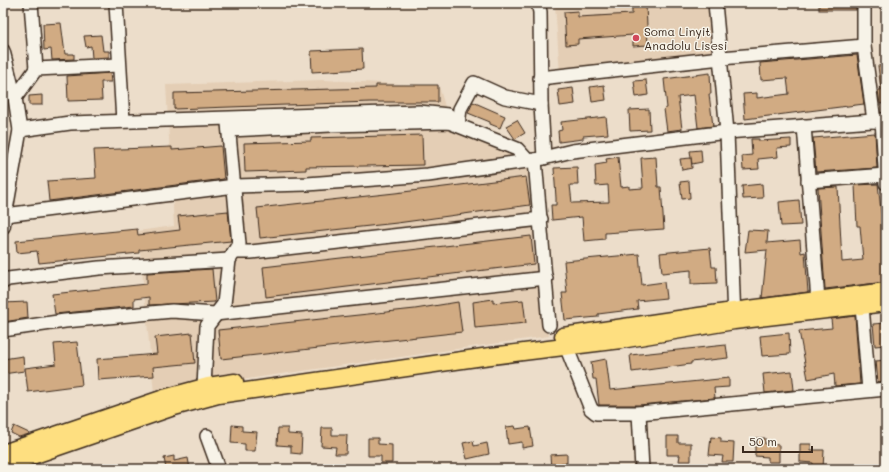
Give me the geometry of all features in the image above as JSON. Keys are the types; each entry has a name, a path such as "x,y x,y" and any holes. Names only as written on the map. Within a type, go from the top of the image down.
{"main road":[{"path":"3,466 174,407 218,395 566,346 621,340 818,300 886,291"},
{"path":"3,453 164,398 204,387 734,316 886,303"}],"street":[{"path":"15,98 36,69 31,3"},
{"path":"116,3 123,121"},
{"path":"538,3 540,12 540,104 536,159 550,325"},
{"path":"715,3 721,58 726,132 734,316"},
{"path":"808,181 886,180 881,121 864,46 864,3"},
{"path":"540,78 721,58 864,46"},
{"path":"3,51 15,98 20,130 4,221 235,186 308,184 428,175 536,159 572,151 726,132 881,121"},
{"path":"36,69 119,65"},
{"path":"453,124 474,83 505,97 540,104"},
{"path":"20,130 70,123 123,121 228,124 419,112 448,115 453,124 518,149 536,159"},
{"path":"204,387 207,326 224,304 232,256 239,244 235,186 228,124"},
{"path":"804,126 818,300"},
{"path":"3,282 8,280 99,268 232,256 251,252 541,219"},
{"path":"3,330 172,311 216,314 546,278"},
{"path":"862,306 868,390"},
{"path":"566,346 591,409 596,413 639,413 886,389"},
{"path":"639,413 642,469"},
{"path":"207,436 219,469"}],"shaded area":[{"name":"Soma Linyit Anadolu Lisesi","path":"595,3 699,3 715,17 715,59 560,74 555,5"},
{"path":"324,80 439,86 446,110 448,124 534,161 549,336 154,393 138,231 174,226 166,85"}],"building":[{"path":"819,3 856,3 856,10 819,10"},
{"path":"646,6 648,45 633,46 633,35 578,39 578,44 566,45 564,12 578,11 578,17 632,14 632,7"},
{"path":"61,23 65,54 74,54 74,59 52,60 51,49 44,50 43,24"},
{"path":"101,35 103,51 109,51 109,57 92,58 91,46 86,47 84,36"},
{"path":"362,49 363,69 312,72 311,51"},
{"path":"857,55 864,104 745,119 743,94 757,93 757,98 789,94 787,78 761,80 760,63"},
{"path":"886,65 886,103 880,104 878,90 881,90 878,66"},
{"path":"110,73 111,82 101,82 102,100 68,101 67,76"},
{"path":"710,73 711,94 709,94 713,126 698,128 694,95 678,97 682,129 667,131 664,109 667,108 664,79"},
{"path":"646,80 648,95 636,97 634,81"},
{"path":"376,85 438,85 438,102 370,102 174,109 174,93 376,88"},
{"path":"604,85 606,100 592,102 590,87"},
{"path":"573,88 575,104 560,106 558,90"},
{"path":"42,95 42,105 29,105 29,96"},
{"path":"473,102 505,116 500,128 468,113"},
{"path":"649,109 650,130 630,131 629,110"},
{"path":"606,117 608,134 583,136 583,139 559,142 558,131 562,130 561,122"},
{"path":"517,120 525,133 515,139 506,126"},
{"path":"875,133 877,168 816,172 813,138"},
{"path":"422,135 423,165 306,167 306,170 245,172 244,143 311,141 311,138"},
{"path":"751,139 759,139 759,141 791,139 791,147 777,148 778,157 758,159 759,169 743,170 742,156 752,155"},
{"path":"221,146 224,179 49,201 47,181 96,178 94,150 172,147 172,150"},
{"path":"701,150 702,162 692,164 690,151"},
{"path":"618,157 621,187 629,186 629,189 643,188 641,158 656,157 658,187 661,187 664,229 605,233 605,239 584,241 582,217 552,220 551,205 556,205 554,168 577,167 578,185 570,185 572,203 609,202 608,185 596,186 595,165 607,163 606,159"},
{"path":"691,158 692,168 682,170 680,159"},
{"path":"526,177 530,205 397,223 260,238 257,208"},
{"path":"689,181 690,198 682,199 680,182"},
{"path":"762,184 763,198 743,199 742,186"},
{"path":"878,184 885,245 886,282 825,289 818,188 838,187 842,262 863,260 860,226 857,226 855,185"},
{"path":"799,200 801,225 781,226 779,202"},
{"path":"228,211 231,241 139,250 139,253 39,263 37,251 17,253 16,241 137,229 138,235 180,230 178,216"},
{"path":"748,230 768,231 767,243 800,240 801,253 805,252 808,292 762,298 767,250 745,252"},
{"path":"531,236 534,264 266,297 263,267"},
{"path":"710,248 712,267 716,267 717,283 691,284 691,270 662,273 660,253"},
{"path":"639,254 642,285 664,282 666,298 637,301 638,309 598,314 598,317 565,320 562,293 567,293 564,261"},
{"path":"212,269 215,302 149,305 149,297 134,299 134,306 55,314 52,294 147,284 147,273"},
{"path":"493,299 493,303 523,300 526,323 475,328 473,302"},
{"path":"27,302 28,318 4,322 3,303"},
{"path":"458,302 462,332 221,359 218,330 415,309"},
{"path":"855,316 860,384 835,386 834,374 808,379 799,331 832,328 831,319"},
{"path":"886,323 886,345 875,346 873,324"},
{"path":"192,333 195,363 153,367 154,376 98,380 97,359 157,354 155,337"},
{"path":"789,333 790,354 762,356 760,336"},
{"path":"77,342 82,385 28,392 25,368 56,364 54,344"},
{"path":"726,345 728,358 691,362 691,364 632,372 630,355"},
{"path":"23,356 24,371 3,374 3,359"},
{"path":"606,359 610,390 729,378 729,387 714,388 715,398 639,405 599,405 596,379 593,379 591,362"},
{"path":"886,360 886,381 878,382 876,361"},
{"path":"792,371 794,390 765,393 763,374"},
{"path":"232,425 242,426 242,431 257,432 255,451 245,451 245,444 231,443"},
{"path":"14,426 29,434 19,437 11,433"},
{"path":"515,426 516,429 530,427 533,446 522,448 522,442 508,444 506,427"},
{"path":"278,428 288,428 288,434 302,435 301,454 291,453 291,446 277,445"},
{"path":"322,428 332,428 332,435 347,435 346,454 335,454 336,447 321,446"},
{"path":"667,436 678,436 678,443 691,443 691,461 679,461 680,455 667,455"},
{"path":"711,437 721,438 721,442 734,443 733,462 722,462 723,456 709,455"},
{"path":"368,438 378,438 378,444 392,445 392,463 381,463 381,456 368,456"},
{"path":"755,438 765,438 765,444 779,445 779,462 768,462 768,457 755,456"},
{"path":"473,441 474,446 487,443 489,454 467,459 463,443"},
{"path":"800,444 811,444 811,450 824,450 823,469 813,469 813,463 800,462"},
{"path":"567,454 567,463 561,463 562,469 551,469 550,455"},
{"path":"174,456 174,461 188,458 190,469 166,469 164,458"}],"place":[{"name":"Soma Linyit Anadolu Lisesi","path":"636,38"}]}
